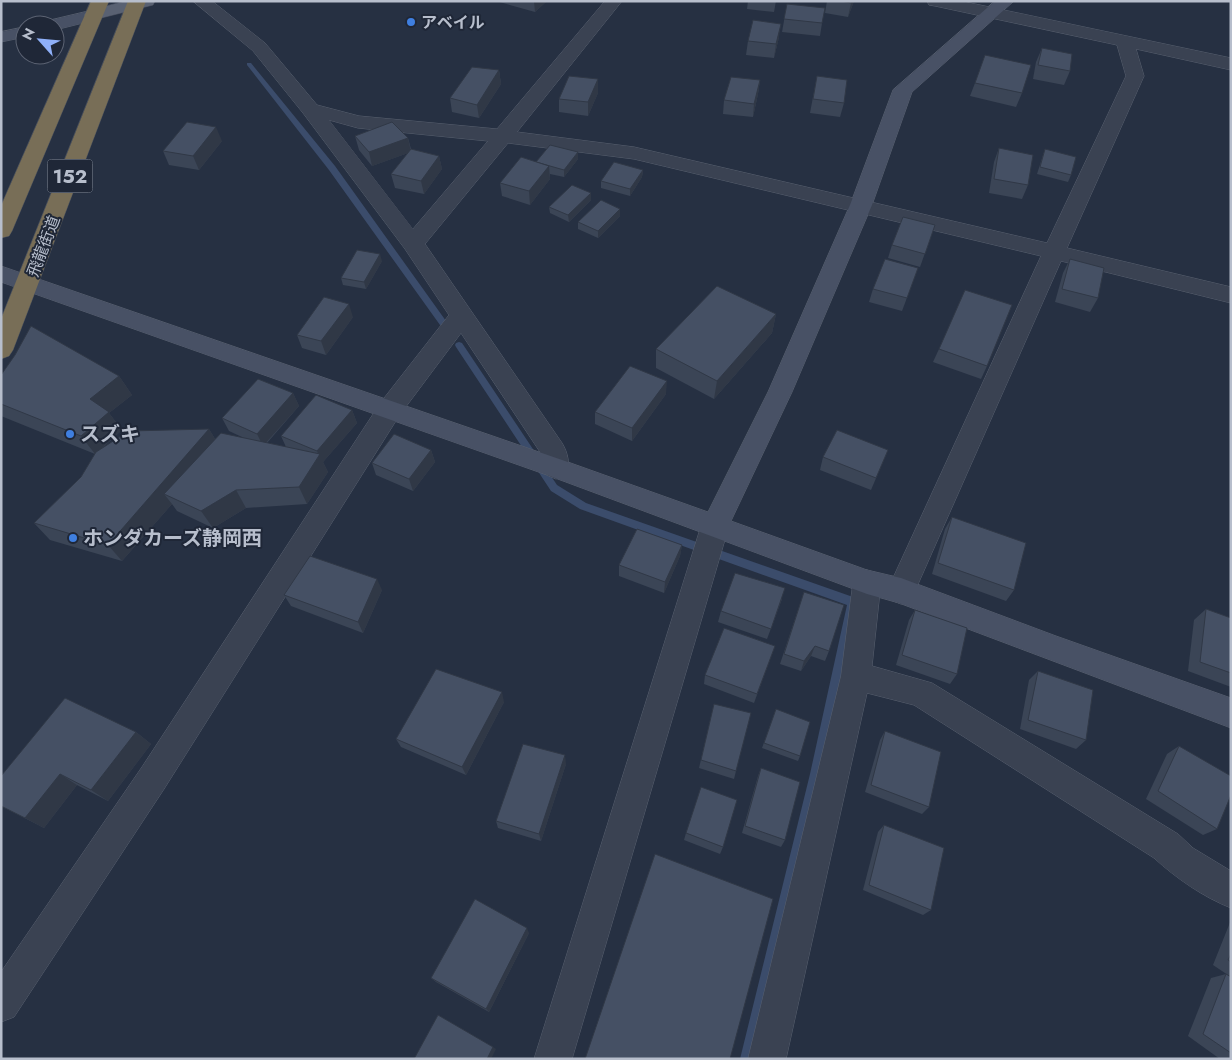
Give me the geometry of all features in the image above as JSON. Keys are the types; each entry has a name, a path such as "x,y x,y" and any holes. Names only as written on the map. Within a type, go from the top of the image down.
{"highway":[{"name":"飛龍街道","path":"1,350 140,2"},
{"name":"152","path":"1,231 97,8"}],"main road":[{"path":"97,8 140,2"}],"street":[{"path":"201,1 259,47 310,109 413,244 553,450 556,468"},
{"path":"413,244 614,1"},
{"path":"935,1 999,7 1125,41 1231,64"},
{"path":"553,1059 715,526 780,392 861,205 903,90 999,7"},
{"path":"65,20 97,8"},
{"path":"1,38 15,34"},
{"path":"901,591 1017,331 1135,76 1125,41"},
{"path":"310,109 358,122 502,136 634,153 1055,251 1231,295"},
{"path":"1,274 556,468 866,582 901,591 1056,650 1231,713"},
{"path":"1,1004 153,778 390,409 462,315"},
{"path":"767,1059 856,676 866,582"},
{"path":"856,676 921,693 1166,846 1181,860 1231,891"}],"building":[{"path":"787,4 825,8 822,23 784,19"},
{"path":"753,20 781,24 776,44 748,41"},
{"path":"1042,48 1072,54 1070,71 1038,65"},
{"path":"985,55 1031,65 1022,93 975,83"},
{"path":"472,67 499,70 477,105 450,98"},
{"path":"569,76 598,79 588,102 559,99"},
{"path":"817,76 847,80 844,103 813,99"},
{"path":"731,77 760,80 754,104 724,100"},
{"path":"187,122 216,127 193,156 163,151"},
{"path":"392,122 408,138 369,152 355,136"},
{"path":"550,145 578,152 564,170 536,162"},
{"path":"999,148 1033,155 1028,185 994,179"},
{"path":"411,149 439,156 421,181 391,174"},
{"path":"1045,149 1076,157 1071,175 1040,167"},
{"path":"521,157 549,166 529,191 500,183"},
{"path":"614,162 643,170 630,189 601,181"},
{"path":"572,185 591,193 568,215 549,207"},
{"path":"601,200 620,209 598,231 578,222"},
{"path":"903,217 935,225 925,254 892,245"},
{"path":"357,250 380,254 364,282 341,278"},
{"path":"885,259 918,268 907,298 873,289"},
{"path":"1070,259 1104,268 1098,298 1062,289"},
{"path":"717,286 776,314 717,381 656,349"},
{"path":"965,290 1012,305 987,366 939,349"},
{"path":"324,297 349,304 321,341 297,335"},
{"path":"31,326 119,376 90,399 109,412 81,436 1,404 1,375"},
{"path":"630,366 667,381 632,428 595,412"},
{"path":"258,379 293,393 257,434 222,418"},
{"path":"316,395 352,410 317,451 281,436"},
{"path":"209,429 108,545 34,523 81,477 96,452 129,431"},
{"path":"837,430 888,450 876,478 823,457"},
{"path":"221,433 320,454 299,487 236,490 201,511 164,494"},
{"path":"394,434 431,450 409,479 372,463"},
{"path":"952,517 1026,543 1014,590 938,563"},
{"path":"637,529 682,545 665,582 619,565"},
{"path":"310,556 377,579 358,622 284,595"},
{"path":"735,573 785,588 771,629 721,611"},
{"path":"804,592 844,605 829,651 815,646 804,661 784,654"},
{"path":"1206,609 1231,618 1231,673 1200,662"},
{"path":"915,610 967,628 957,674 902,655"},
{"path":"724,628 775,646 757,694 705,675"},
{"path":"436,669 502,692 462,767 396,739"},
{"path":"1038,671 1093,690 1086,740 1028,720"},
{"path":"65,698 136,732 91,790 60,774 25,818 1,806 1,776"},
{"path":"714,704 751,713 736,771 701,760"},
{"path":"776,709 810,722 800,756 764,743"},
{"path":"885,731 941,752 929,807 871,785"},
{"path":"523,744 565,755 539,834 496,821"},
{"path":"1179,746 1231,776 1231,795 1217,829 1158,791"},
{"path":"761,768 800,782 785,840 745,826"},
{"path":"701,787 737,800 723,847 686,833"},
{"path":"884,825 944,848 931,910 869,885"},
{"path":"655,854 773,899 730,1059 585,1059"},
{"path":"475,899 527,928 486,1009 431,978"},
{"path":"1226,974 1231,977 1231,1053 1203,1034"},
{"path":"438,1015 493,1047 487,1059 414,1059"}],"waterway":[{"path":"249,64 332,168 443,323"},
{"path":"459,345 554,488 583,506 853,602 816,774 747,1059"}],"place":[{"name":"アベイル","path":"411,22"},
{"name":"スズキ","path":"70,434"},
{"name":"ホンダカーズ静岡西","path":"73,538"}]}
